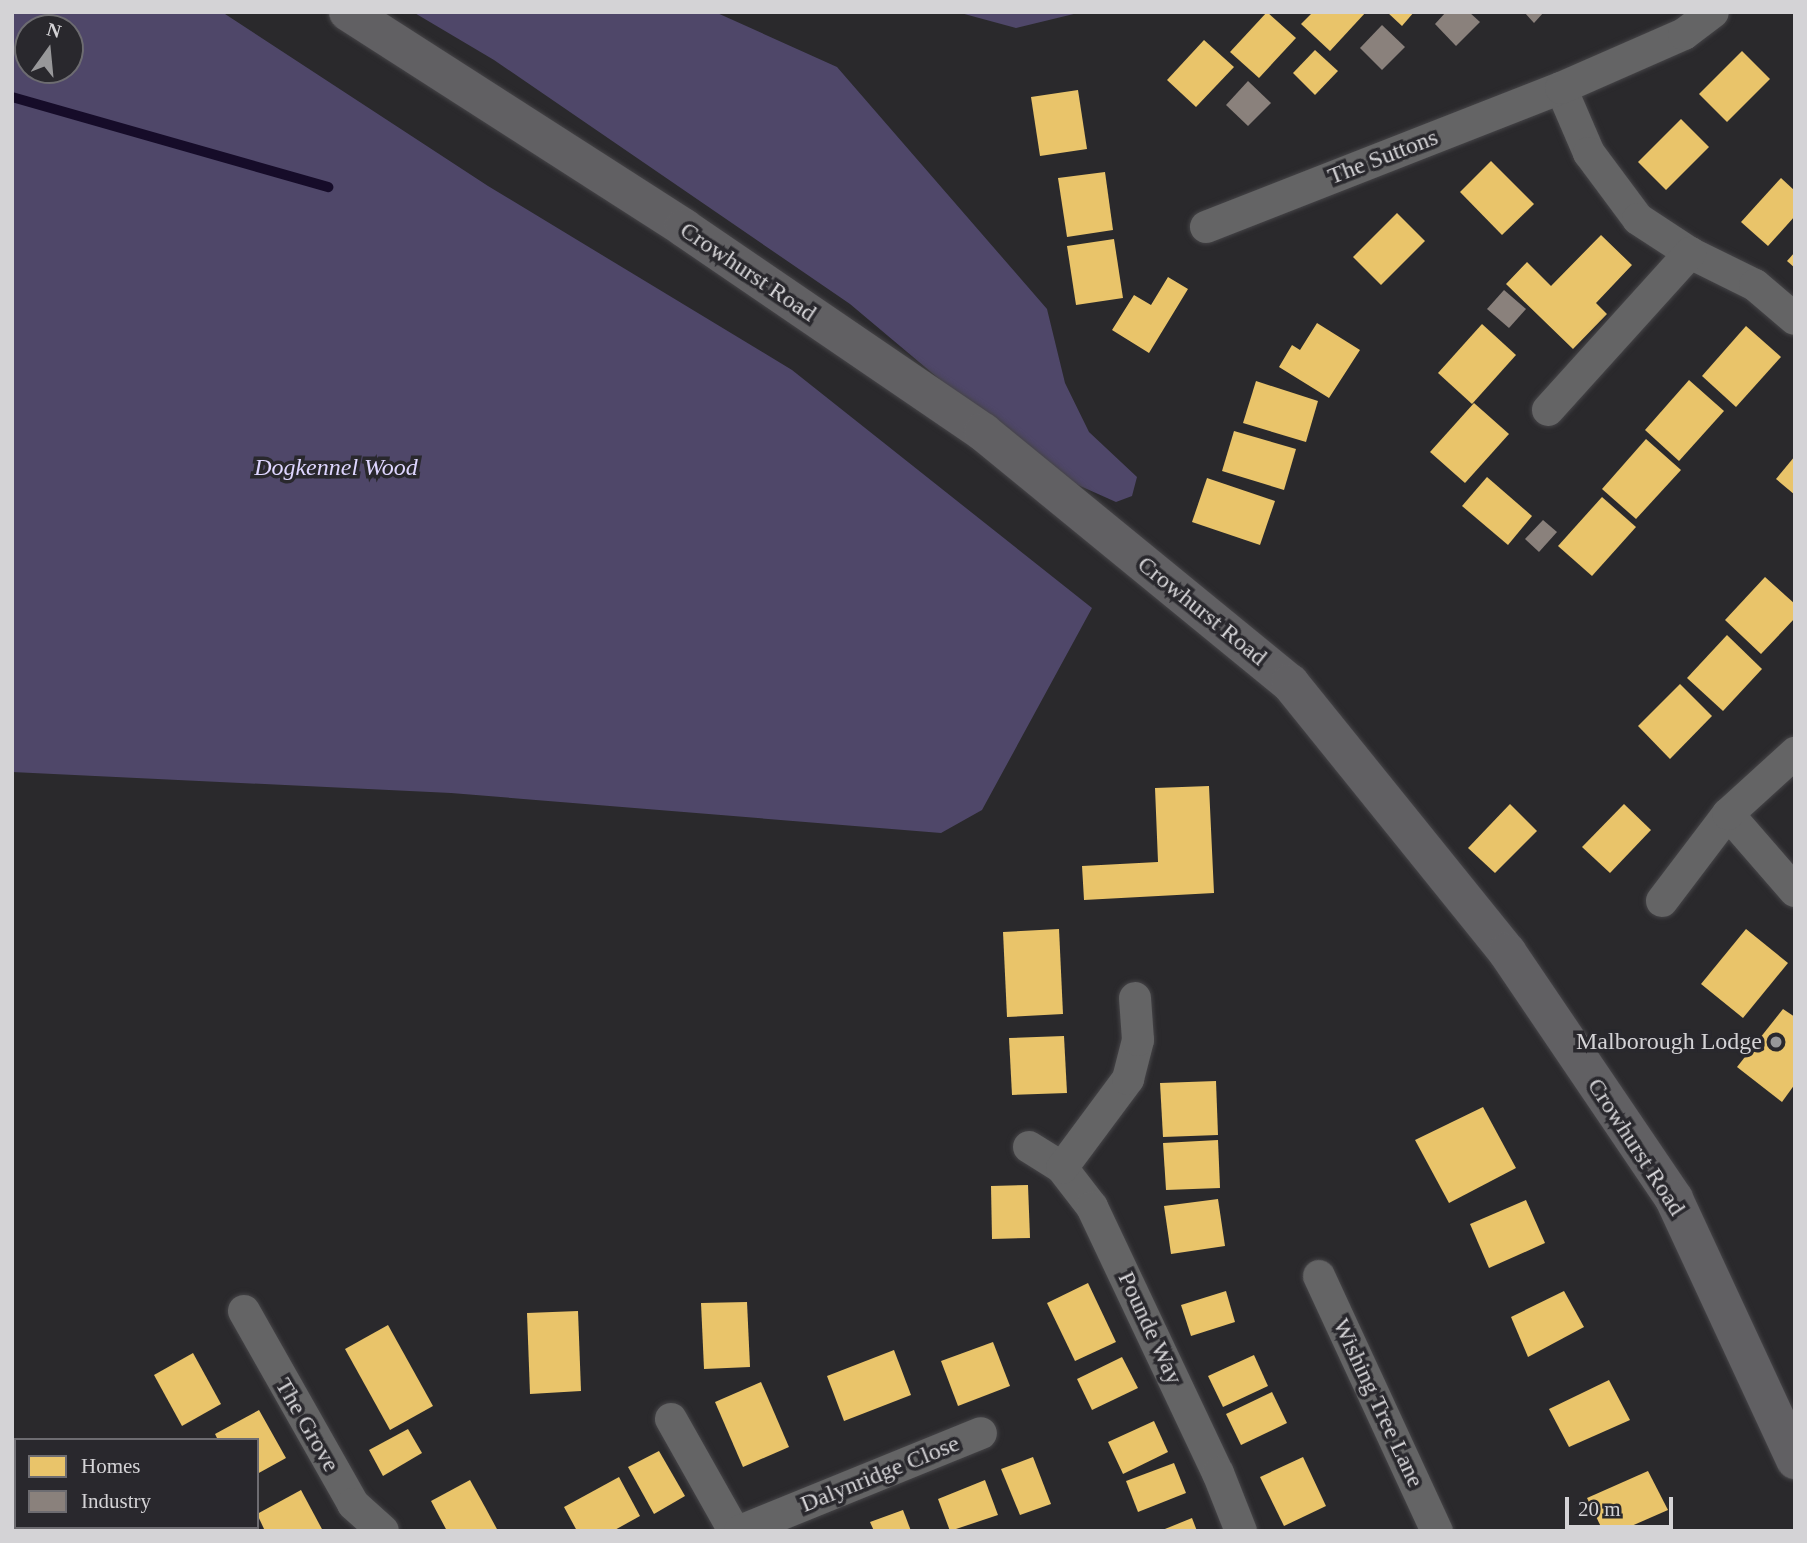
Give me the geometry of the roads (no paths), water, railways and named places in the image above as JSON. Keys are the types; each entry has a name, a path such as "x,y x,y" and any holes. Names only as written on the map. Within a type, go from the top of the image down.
{"main road":[{"name":"Crowhurst Road","path":"348,12 684,228 983,432 1290,683 1507,952 1674,1199 1795,1460"}],"street":[{"name":"The Suttons","path":"1206,227 1560,88 1684,34 1713,12"},
{"path":"1560,88 1589,153 1638,219 1690,253 1755,285 1795,319"},
{"path":"1548,410 1690,253"},
{"path":"1662,901 1728,814 1795,753"},
{"path":"1728,814 1795,891"},
{"path":"1062,1168 1128,1079 1138,1040 1135,998"},
{"name":"Pounde Way","path":"1029,1147 1062,1168 1092,1207 1241,1531"},
{"name":"Wishing Tree Lane","path":"1319,1276 1437,1531"},
{"name":"The Grove","path":"244,1311 353,1504 383,1531"},
{"path":"671,1419 734,1531"},
{"name":"Dalynridge Close","path":"740,1531 981,1433"}],"waterway":[{"path":"12,97 328,187"}],"place":[{"name":"Malborough Lodge","path":"1776,1042"}],"park label":[{"name":"Dogkennel Wood","path":"336,468"}]}
